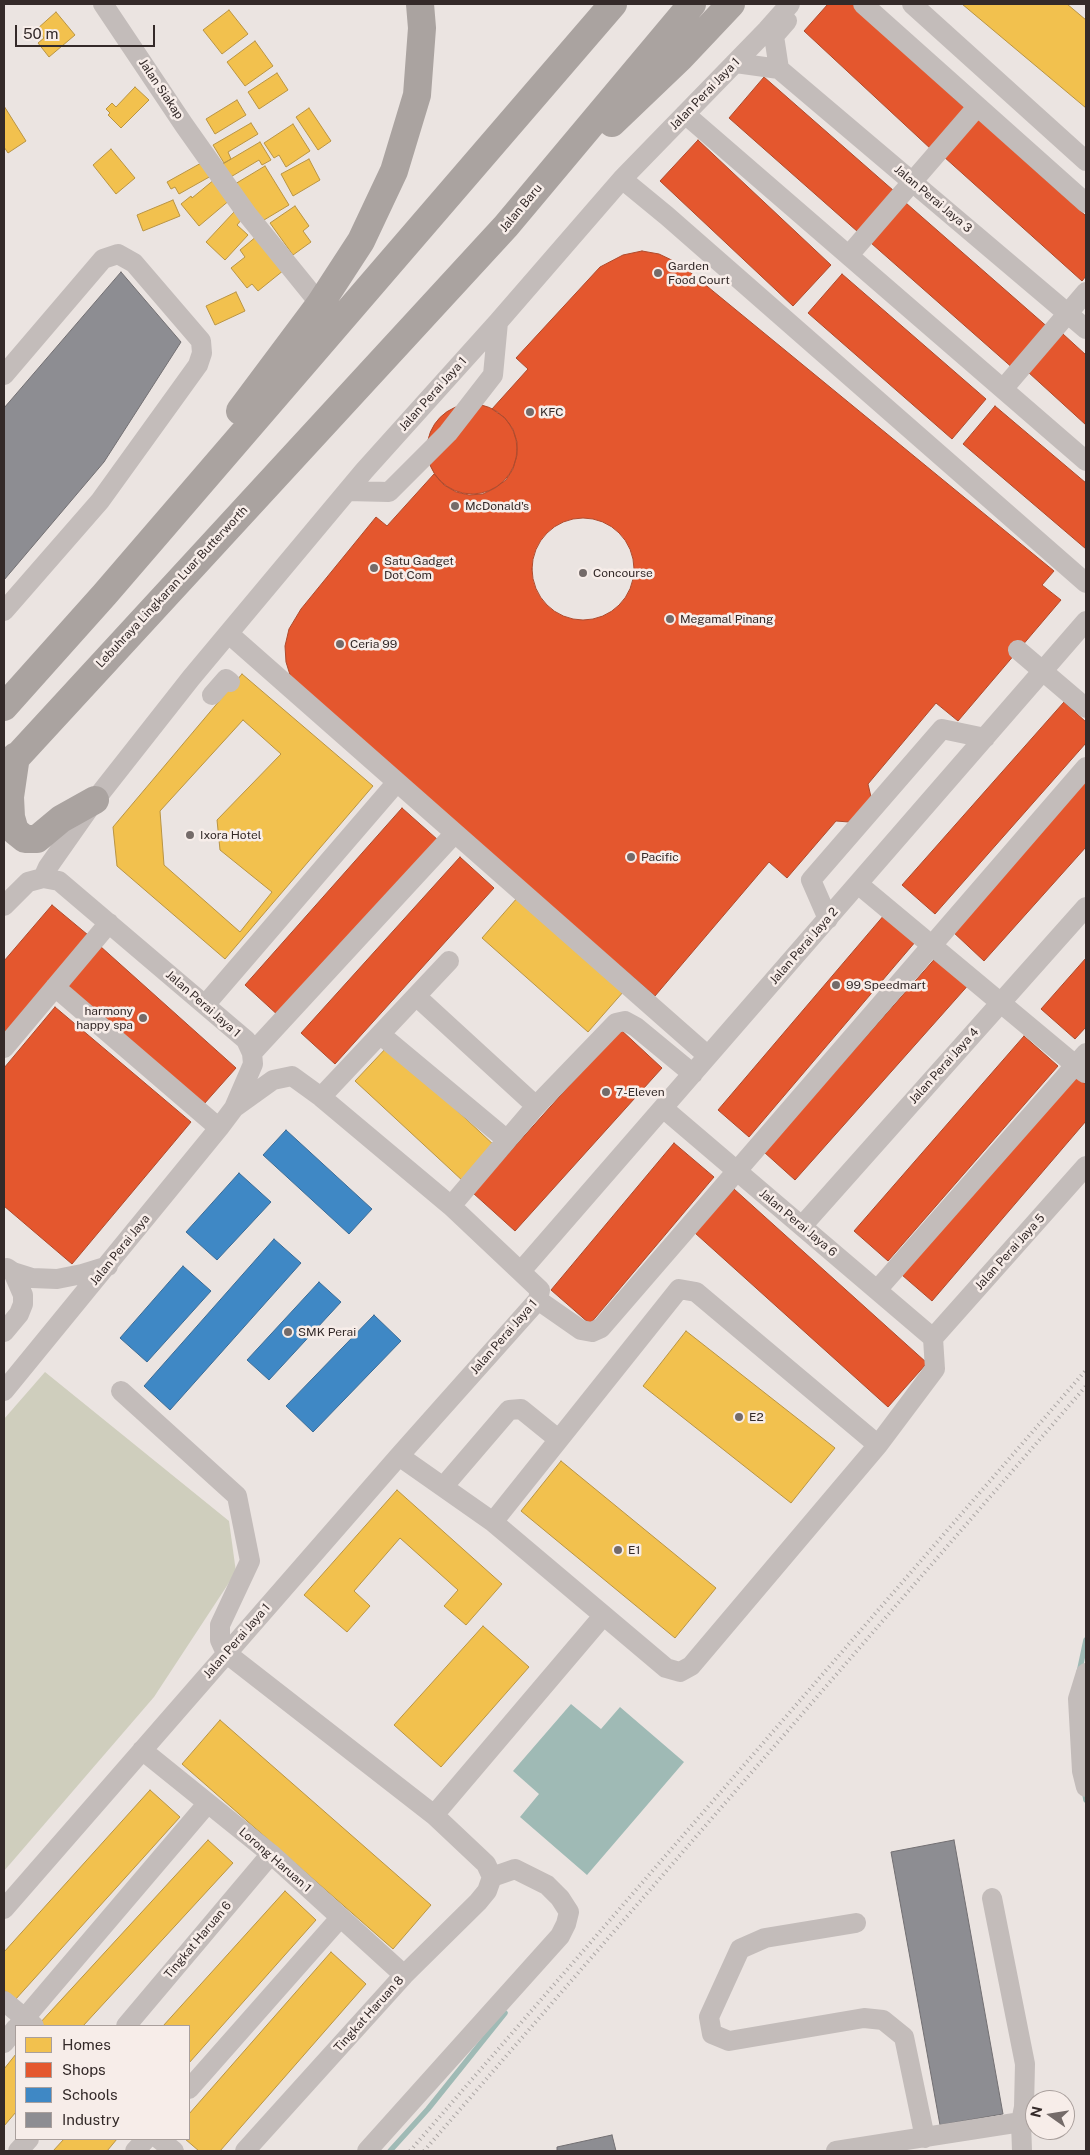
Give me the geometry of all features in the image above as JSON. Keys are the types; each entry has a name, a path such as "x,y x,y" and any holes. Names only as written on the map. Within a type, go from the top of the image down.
{"highway":[{"path":"106,594 320,304 361,241 394,171 417,95 422,28 420,4"},
{"path":"4,707 106,594 612,4"},
{"name":"Jalan Baru","path":"341,404 506,226 692,4"},
{"path":"506,226 680,58 731,4"},
{"name":"Lebuhraya Lingkaran Luar Butterworth","path":"10,763 341,404"},
{"path":"10,763 11,817 15,831 25,839 37,839 61,819 95,800"}],"street":[{"name":"Jalan Siakap","path":"103,4 184,125 247,214 320,304"},
{"name":"Jalan Perai Jaya 1","path":"95,800 192,678 347,491 498,322 622,179 736,63 790,4"},
{"path":"736,63 779,68 774,36 803,4"},
{"path":"863,4 1086,203"},
{"path":"919,6 1086,160"},
{"name":"Jalan Perai Jaya 3","path":"779,68 1086,329"},
{"path":"849,255 914,183 977,107"},
{"path":"685,114 1086,461"},
{"path":"622,179 1086,583"},
{"path":"4,375 103,260 118,254 134,263 201,341 202,353 198,365 106,493 4,611"},
{"path":"1003,390 1086,292"},
{"path":"347,491 389,492 448,433 493,375 498,322"},
{"name":"Jalan Perai Jaya 2","path":"521,1271 1086,621"},
{"path":"228,634 708,1056"},
{"path":"1018,650 1086,708"},
{"path":"212,695 226,679 230,682"},
{"path":"828,919 811,880 942,729 985,738"},
{"path":"538,1300 581,1330 592,1332 601,1328 1086,767"},
{"path":"205,1005 397,782"},
{"path":"4,906 28,882 43,878 48,867 95,800"},
{"path":"234,1108 253,1064 252,1053 455,833"},
{"name":"Jalan Perai Jaya 1","path":"43,878 59,881 246,1040 252,1053"},
{"path":"858,884 1001,1002 1083,1064 877,1290"},
{"name":"Jalan Perai Jaya 4","path":"802,1226 1086,907"},
{"path":"4,1048 109,923"},
{"path":"321,1097 449,961"},
{"path":"55,987 220,1128"},
{"path":"416,996 536,1106"},
{"path":"451,1206 536,1106 616,1023 625,1021 636,1027 692,1074"},
{"path":"381,1035 506,1140"},
{"name":"Jalan Perai Jaya 1","path":"4,1909 226,1653 538,1300 540,1290 451,1206 321,1097 292,1076 273,1080 234,1108"},
{"name":"Jalan Perai Jaya","path":"4,1390 108,1266 220,1128 234,1108"},
{"name":"Jalan Perai Jaya 6","path":"663,1108 933,1338"},
{"name":"Jalan Perai Jaya 5","path":"933,1338 1086,1166"},
{"path":"8,1268 32,1278 57,1279 108,1266"},
{"path":"4,1332 19,1314 23,1304 23,1295 8,1268"},
{"path":"493,1522 679,1289 696,1292 878,1445"},
{"path":"399,1456 493,1522 666,1668 680,1672 691,1666 878,1445 935,1369 933,1338"},
{"path":"121,1391 237,1496 250,1561 220,1625 220,1640 226,1653 434,1815 486,1864 492,1878 515,1869 547,1885 560,1898 569,1912 560,1936 367,2151"},
{"path":"443,1487 509,1410 521,1409 558,1439"},
{"path":"434,1815 603,1616"},
{"path":"1085,1775 1078,1699 1086,1673"},
{"name":"Lorong Haruan 1","path":"142,1750 271,1854 404,1975"},
{"path":"4,2000 23,2025 207,1804"},
{"name":"Tingkat Haruan 6","path":"127,2025 271,1854"},
{"name":"Tingkat Haruan 8","path":"245,2151 404,1975 488,1891 492,1878"},
{"path":"992,1898 1025,2064 1024,2107 1021,2122 1022,2151"},
{"path":"190,2088 340,1918"},
{"path":"856,1923 765,1938 740,1949 709,2017 712,2034 729,2041 864,2018 883,2020 904,2037 925,2138"},
{"path":"4,2043 15,2033"},
{"path":"836,2151 1021,2122"},
{"path":"18,2151 28,2140"},
{"path":"135,2151 145,2140"},
{"path":"159,2140 174,2151"}],"shaded area":[{"path":"45,1372 229,1521 236,1572 154,1697 4,1871 4,1419"}],"water":[{"path":"571,1704 601,1729 620,1707 684,1762 587,1875 520,1817 539,1794 513,1771"}],"building: Homes":[{"path":"962,4 1067,4 1086,20 1086,108"},
{"path":"229,10 248,34 222,54 203,30"},
{"path":"56,12 75,35 49,57 38,43 44,38 37,29"},
{"path":"255,41 273,66 245,86 227,62"},
{"path":"277,73 288,90 259,109 248,92"},
{"path":"135,87 149,100 121,128 108,115 110,113 106,109 112,103 116,107"},
{"path":"237,100 246,115 215,134 206,119"},
{"path":"4,106 26,141 8,153 4,147"},
{"path":"309,108 331,141 318,150 296,117"},
{"path":"251,123 258,134 228,152 231,159 224,163 213,145"},
{"path":"293,124 310,151 286,167 279,155 274,158 264,143"},
{"path":"260,142 271,160 262,165 259,160 229,178 221,165"},
{"path":"111,149 135,178 116,194 93,165"},
{"path":"309,159 320,180 293,196 281,174"},
{"path":"203,162 211,176 179,194 175,187 171,189 167,182"},
{"path":"265,166 289,205 259,223 235,184"},
{"path":"215,179 231,199 199,226 181,204 191,196 192,198"},
{"path":"173,200 180,216 143,231 137,215"},
{"path":"295,206 309,226 303,231 311,242 293,255 270,223"},
{"path":"234,212 242,219 237,225 248,235 225,260 206,242"},
{"path":"257,236 284,270 258,291 252,284 247,288 231,268 245,257 240,250"},
{"path":"236,292 245,311 215,325 206,306"},
{"path":"242,674 373,786 225,959 117,866 113,827"},
{"name":"Ixora Hotel","path":"243,720 281,754 217,820 220,850 272,892 240,932 164,865 160,811"},
{"path":"518,897 624,991 588,1032 482,938"},
{"path":"388,1046 496,1147 464,1182 355,1081"},
{"name":"E2","path":"686,1331 835,1448 791,1503 643,1386"},
{"name":"E1","path":"561,1461 716,1588 675,1638 521,1511"},
{"path":"397,1490 502,1584 466,1625 444,1606 458,1590 400,1538 354,1591 370,1606 347,1632 304,1595"},
{"path":"483,1626 529,1667 441,1767 394,1725"},
{"path":"220,1720 431,1905 393,1949 182,1764"},
{"path":"150,1790 180,1817 15,2000 4,1990 4,1952"},
{"path":"208,1840 233,1863 84,2025 39,2024"},
{"path":"285,1891 316,1920 190,2062 190,2025 164,2025"},
{"path":"331,1952 366,1984 220,2151 199,2151 186,2140 190,2140 190,2113"},
{"path":"15,2055 15,2113 4,2126 4,2069"},
{"path":"63,2140 116,2140 107,2151 53,2151"}],"building: Shops":[{"path":"828,4 852,4 968,111 932,150 804,31"},
{"path":"764,77 894,191 858,232 729,118"},
{"path":"977,118 1086,216 1086,276 1082,281 943,156"},
{"path":"698,140 831,265 793,306 660,181"},
{"path":"906,203 1051,330 1015,370 871,243"},
{"name":"Megamal Pinang","path":"642,251 659,254 680,264 1054,571 1042,585 1061,600 958,721 936,703 868,784 871,797 849,822 836,821 787,878 769,862 655,996 306,695 291,678 286,662 285,646 289,629 301,609 376,517 387,526 434,474 444,485 456,492 469,495 483,494 506,480 513,469 517,455 517,442 513,429 505,418 492,409 528,369 516,358 600,267 623,255"},
{"path":"842,274 986,399 952,439 808,313"},
{"path":"1063,334 1086,355 1086,425 1028,372"},
{"path":"472,404 489,407 504,417 514,432 517,449 514,466 504,481 489,491 472,494 455,491 440,481 430,466 427,449 430,432 440,417 455,407"},
{"path":"995,406 1086,483 1086,549 963,444"},
{"name":"Concourse","path":"583,518 603,522 619,533 630,549 634,569 630,589 619,605 603,616 583,620 563,616 547,605 536,589 532,569 536,549 547,533 563,522"},
{"path":"1064,702 1086,722 1086,743 935,914 902,885"},
{"path":"1086,781 1086,847 984,961 952,931"},
{"path":"402,808 438,840 280,1017 245,985"},
{"path":"460,857 494,888 335,1064 301,1033"},
{"path":"52,905 88,935 4,1036 4,961"},
{"path":"885,914 916,941 749,1137 718,1110"},
{"path":"100,946 236,1068 204,1104 68,986"},
{"path":"939,954 971,982 795,1180 764,1152"},
{"path":"1086,958 1086,1027 1075,1039 1041,1009"},
{"path":"55,1007 191,1122 72,1264 4,1206 4,1068"},
{"path":"620,1029 662,1068 515,1231 473,1193"},
{"path":"1024,1036 1058,1066 888,1261 854,1231"},
{"path":"1074,1074 1086,1085 1086,1121 932,1301 902,1275"},
{"path":"674,1143 714,1177 590,1324 551,1290"},
{"path":"734,1189 927,1363 888,1407 695,1233"}],"building: Schools":[{"path":"286,1130 372,1209 349,1234 263,1155"},
{"path":"239,1173 271,1202 217,1260 186,1232"},
{"path":"274,1239 301,1263 170,1410 144,1386"},
{"path":"183,1266 211,1291 147,1362 120,1338"},
{"path":"319,1282 341,1302 269,1380 247,1360"},
{"path":"374,1315 401,1341 313,1432 286,1406"}],"building: Industry":[{"path":"121,272 181,342 104,462 4,580 4,408"},
{"path":"954,1840 1003,2114 940,2125 891,1852"},
{"path":"612,2135 616,2151 557,2151 557,2147"}],"waterway":[{"path":"1079,1673 1086,1640"},
{"path":"1084,1789 1086,1800"},
{"path":"390,2151 428,2109 505,2013"}],"railway":[{"path":"410,2151 1086,1370"},
{"path":"424,2151 1086,1386"}],"place":[{"name":"Garden Food Court","path":"658,273"},
{"name":"KFC","path":"530,412"},
{"name":"McDonald's","path":"455,506"},
{"name":"Satu Gadget Dot Com","path":"374,568"},
{"name":"Concourse","path":"583,573"},
{"name":"Megamal Pinang","path":"670,619"},
{"name":"Ceria 99","path":"340,644"},
{"name":"Ixora Hotel","path":"190,835"},
{"name":"Pacific","path":"631,857"},
{"name":"99 Speedmart","path":"836,985"},
{"name":"harmony happy spa","path":"143,1018"},
{"name":"7-Eleven","path":"606,1092"},
{"name":"SMK Perai","path":"288,1332"},
{"name":"E2","path":"739,1417"},
{"name":"E1","path":"618,1550"}]}
